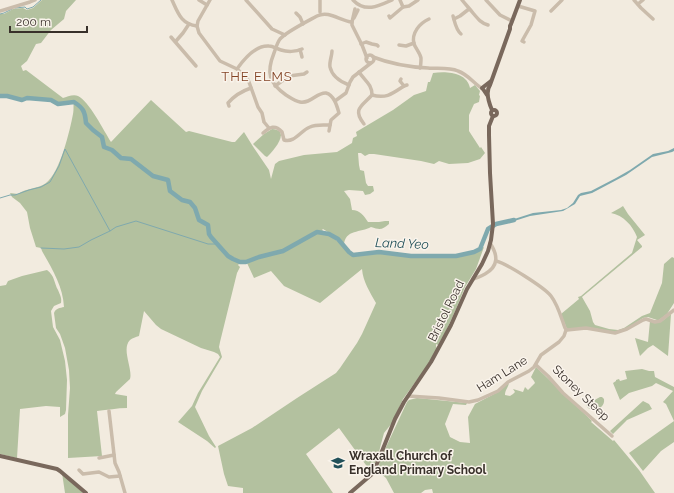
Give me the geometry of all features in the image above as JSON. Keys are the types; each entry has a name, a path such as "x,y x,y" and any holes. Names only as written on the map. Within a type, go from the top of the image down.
{"main road":[{"path":"485,88 491,80 520,0"},
{"name":"Bristol Road","path":"350,493 374,471 395,419 408,396 432,362 485,257 490,243 493,224 489,126 493,116 495,116 496,113 492,110 485,88"},
{"path":"0,456 57,469 86,493"}],"street":[{"path":"0,10 34,0"},
{"path":"172,0 181,18 189,24 197,26"},
{"path":"199,0 207,5"},
{"path":"210,0 199,19 197,26 198,32 219,60 237,69 246,77 262,113 264,122 269,128"},
{"path":"246,0 272,29 284,35"},
{"path":"320,0 320,12"},
{"path":"352,0 357,8"},
{"path":"357,8 375,7 392,0"},
{"path":"400,0 403,7"},
{"path":"462,0 478,20 485,25"},
{"path":"486,0 511,25"},
{"path":"551,11 562,0"},
{"path":"634,0 645,13 654,19"},
{"path":"638,4 644,0"},
{"path":"389,16 390,18 403,7 410,6 418,1"},
{"path":"518,6 535,11 531,25 522,41 524,42"},
{"path":"357,8 352,21 352,26 362,44 373,56 388,62 405,66 458,70 478,86 485,88"},
{"path":"460,33 453,18 460,16 469,9"},
{"path":"297,14 303,24"},
{"path":"329,131 332,119 339,113 336,102 329,95 324,93 309,101 300,102 291,98 278,89 272,80 270,69 272,59 280,40 284,35 318,15 324,14 352,21"},
{"path":"420,68 421,58 414,43 414,37 416,31 426,19"},
{"path":"176,41 189,24"},
{"path":"171,36 196,66"},
{"path":"362,44 366,42 378,46"},
{"path":"399,45 406,46 414,43"},
{"path":"336,102 345,94 352,78 364,68 366,59 362,44"},
{"path":"237,69 244,59 258,48 268,46 287,52 301,49 302,57"},
{"path":"332,50 330,65 331,70 340,80 349,85"},
{"path":"326,56 331,58"},
{"path":"366,59 369,56 373,56"},
{"path":"372,63 374,59 373,56"},
{"path":"366,59 368,62 372,63"},
{"path":"360,71 372,63 388,62"},
{"path":"360,71 371,87 372,95"},
{"path":"275,86 289,76 302,75 307,72"},
{"path":"372,95 379,97 386,96 406,86 400,81 400,79"},
{"path":"227,103 240,92 251,88"},
{"path":"364,122 359,116 359,109 372,95"},
{"path":"263,132 274,127 282,132 284,140 288,141 310,127 317,125 330,125"},
{"path":"473,279 478,278 494,266 496,261 494,251 490,243"},
{"path":"496,261 506,265 541,286 549,293 556,304 566,330 586,328 616,333 627,329 642,320 646,319 655,322 660,321 674,310"},
{"name":"Ham Lane","path":"408,396 469,402 476,401 498,391 508,382 529,371 536,365 543,353 559,342 564,336 566,330"},
{"name":"Stoney Steep","path":"536,365 563,393 612,436"},
{"path":"109,411 108,422 115,463 125,493"},
{"path":"100,458 114,456"},
{"path":"79,470 83,474 87,472 99,472 111,478 120,476"}],"green space":[{"path":"42,0 76,0 66,11 64,19 51,30 41,43 36,44 27,61 21,66 23,71 26,70 63,98 74,95 82,99 87,104 111,142 151,100 186,132 189,131 235,142 244,132 269,170 271,179 275,164 279,161 304,155 337,152 352,143 353,138 357,136 356,132 393,110 414,95 426,91 428,82 430,82 433,73 444,72 455,74 465,79 470,88 475,85 480,91 479,102 474,104 469,115 469,131 485,153 480,159 468,163 449,164 439,161 434,164 374,154 365,156 358,153 360,170 364,171 366,183 368,186 373,186 374,191 365,195 363,191 344,191 350,199 352,210 360,212 368,222 389,221 389,224 381,229 371,227 354,232 347,236 344,245 339,239 323,229 322,230 343,245 349,254 354,256 375,253 427,257 453,257 474,252 484,247 476,269 465,287 446,331 438,345 436,344 437,349 430,362 403,399 392,423 384,433 378,456 371,472 339,428 306,454 333,493 243,493 243,488 228,486 218,446 252,428 336,373 357,343 376,303 365,283 362,269 320,303 284,286 271,271 254,278 247,263 240,263 238,265 240,267 237,273 219,347 222,357 202,391 195,407 216,447 215,448 178,422 192,406 198,393 220,357 214,352 201,348 161,329 144,311 139,336 131,339 127,348 130,379 115,394 127,396 127,408 97,411 102,456 68,458 68,415 70,388 69,370 65,348 56,328 54,313 57,309 64,307 62,292 41,248 36,247 27,212 10,193 18,194 46,183 51,178 60,161 67,140 73,114 74,101 58,103 49,99 28,97 21,99 7,95 0,95 0,14 4,14 13,9 23,8 27,10 33,8"},
{"path":"272,129 278,130 281,137 267,157 253,144"},
{"path":"623,206 645,235 637,240 642,247 582,297 590,311 593,322 595,325 618,330 650,313 662,283 664,264 672,257 674,258 674,303 667,314 659,320 648,317 643,318 616,333 594,328 567,329 561,314 579,299 578,297 632,253 637,237 635,233 630,225 620,216 611,213"},
{"path":"47,270 53,277 61,300 61,303 54,306 51,311 53,327 60,340 65,361 67,380 66,410 65,414 60,417 60,407 46,406 20,409 17,458 0,454 0,286 6,285 8,281 22,276"},
{"path":"671,314 668,356 653,345 640,356 635,338 648,342 650,321 661,322"},
{"path":"536,367 592,421 591,422 613,441 614,440 639,470 655,493 433,493 432,489 425,490 421,493 394,493 386,478 378,471 380,460 409,400 417,398 467,403 466,405 453,404 445,424 450,437 460,442 470,443 468,417 475,404 496,393 509,383 505,395 510,396 513,394 515,392 513,389 523,392 525,387 528,390 535,383 531,377"},
{"path":"642,369 654,371 655,377 674,387 674,421 666,404 663,402 673,391 656,383 652,386 629,393 620,400 613,383 619,379 620,381 627,379 625,371"},
{"path":"600,397 604,399 602,406 594,411 588,408 586,405 589,401 591,402"},
{"path":"643,401 649,404 652,409 627,420 613,434 610,431"},
{"path":"674,421 674,442 661,451 643,471 629,453"},
{"path":"62,473 83,493 65,493"}],"water":[{"path":"674,148 674,151 672,152 652,157 626,175 592,193 580,196 575,204 563,211 530,216 508,223 508,221 533,213 567,208 581,193 591,191 616,178 653,154 668,151"}],"waterway":[{"path":"15,8 25,7 27,9 33,7 41,0"},
{"path":"0,14 12,9"},
{"name":"Land Yeo","path":"0,96 7,96 22,100 27,98 51,100 58,104 74,102 80,106 83,110 86,123 102,137 104,147 112,150 121,158 131,159 153,176 168,180 170,191 182,200 190,202 195,208 199,220 208,225 209,234 211,237 228,256 240,262 246,262 283,251 317,232 329,234 338,239 353,255 379,252 411,256 456,256 480,249 488,229 496,224 514,220"},
{"path":"0,198 41,187 50,182 59,166 65,149 110,231 116,227 136,221 208,244 217,244"},
{"path":"41,248 64,249 79,247 110,231"}],"place":[{"name":"Wraxall Church of England Primary School","path":"338,463"}],"district":[{"name":"THE ELMS","path":"257,76"}]}
